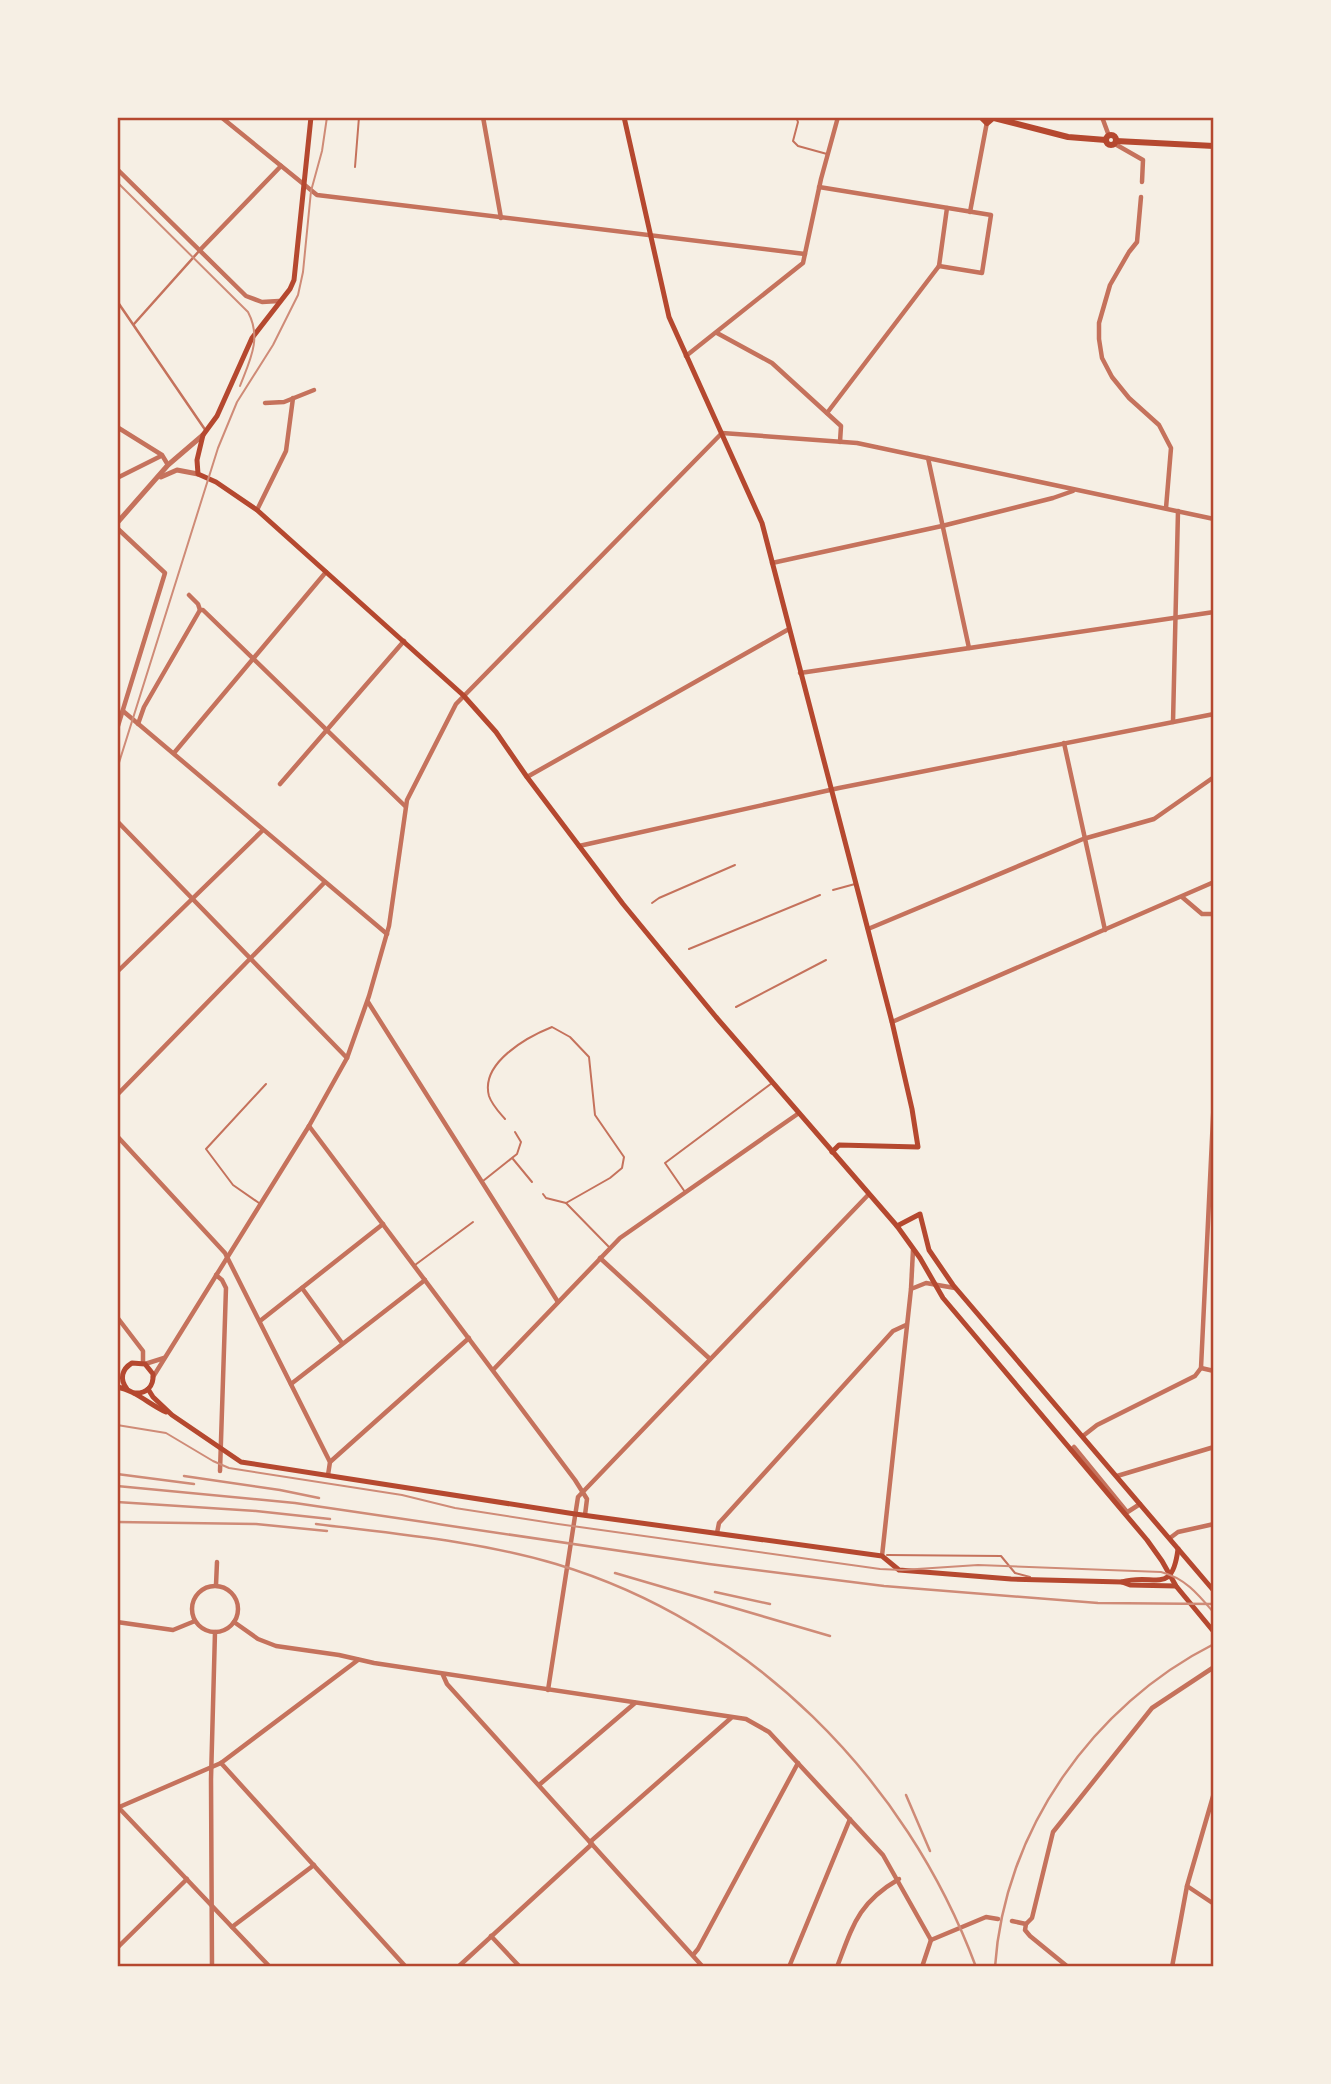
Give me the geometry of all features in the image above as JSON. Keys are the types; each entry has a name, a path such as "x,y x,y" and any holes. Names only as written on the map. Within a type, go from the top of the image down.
{"main road":[{"path":"311,117 295,275 291,287 252,338 213,424 204,433 197,460 198,474 216,482 254,508 463,695 496,732 579,846 773,1083 897,1226 943,1298 1126,1513 1156,1552 1176,1587 1214,1632"},
{"path":"624,117 668,317 762,523 892,1022 912,1109 918,1147 839,1145 832,1152"},
{"path":"984,120 994,118 1068,138 1114,136 1116,143 1214,146"},
{"path":"897,1226 920,1214 929,1250 945,1276 1211,1584 1214,1591"},
{"path":"127,1389 120,1375 130,1364 144,1364 151,1370 153,1377 148,1389 142,1393 134,1393"},
{"path":"117,1387 127,1389 148,1404 172,1415"},
{"path":"148,1389 172,1415 242,1461 575,1514 882,1556 899,1570 1038,1579 1122,1582 1161,1580 1170,1576 1176,1566 1178,1549"},
{"path":"1122,1582 1130,1585 1176,1587"}],"street":[{"path":"221,117 317,195 805,254"},
{"path":"482,117 501,218"},
{"path":"687,356 803,262 838,117"},
{"path":"1102,117 1107,138"},
{"path":"970,212 984,120"},
{"path":"1116,143 1143,160 1142,183"},
{"path":"134,325 200,250 281,166"},
{"path":"117,169 246,296 262,302 279,301"},
{"path":"819,187 991,215 982,273 939,266"},
{"path":"1141,197 1138,242 1110,285 1099,323 1099,339 1102,358 1112,377 1129,398 1159,425 1171,447 1166,508"},
{"path":"827,413 939,266 947,208"},
{"path":"117,301 204,433 168,465 165,472 117,523"},
{"path":"717,333 772,363 841,426 840,442"},
{"path":"265,403 284,402 314,390"},
{"path":"254,508 286,451 293,398"},
{"path":"117,427 162,455 168,465"},
{"path":"153,1377 309,1126 347,1058 368,1002 387,934 410,791 463,695 722,433 857,443 1214,519"},
{"path":"117,478 162,455"},
{"path":"928,458 969,648"},
{"path":"165,472 179,470 198,474"},
{"path":"772,563 942,526 1079,490"},
{"path":"1173,722 1178,511"},
{"path":"117,528 165,573 117,729"},
{"path":"174,753 326,572"},
{"path":"189,595 200,610 406,807"},
{"path":"138,724 144,707 200,610"},
{"path":"800,673 1214,612"},
{"path":"527,777 789,629"},
{"path":"280,784 404,641"},
{"path":"123,711 387,934"},
{"path":"579,846 831,790 1214,714"},
{"path":"1064,743 1105,930"},
{"path":"868,929 1083,839 1154,819 1214,777"},
{"path":"117,821 347,1058"},
{"path":"117,972 263,830"},
{"path":"892,1022 1214,882"},
{"path":"117,1095 324,883"},
{"path":"1182,897 1202,914 1214,914"},
{"path":"368,1002 558,1302"},
{"path":"1083,1436 1097,1425 1195,1376 1200,1368 1214,1097"},
{"path":"493,1370 620,1237 799,1113"},
{"path":"309,1126 583,1492 587,1499 585,1515"},
{"path":"117,1136 227,1257 330,1462 328,1475"},
{"path":"548,1690 578,1497 869,1194"},
{"path":"260,1321 383,1224"},
{"path":"882,1556 913,1249"},
{"path":"600,1258 710,1359"},
{"path":"216,1275 226,1287 220,1471"},
{"path":"291,1384 425,1280"},
{"path":"911,1289 926,1283 955,1288"},
{"path":"302,1288 342,1343"},
{"path":"117,1317 143,1351 144,1364 165,1358"},
{"path":"717,1534 719,1523 893,1331 906,1325"},
{"path":"330,1462 469,1338"},
{"path":"1200,1368 1214,1371"},
{"path":"1117,1476 1214,1447"},
{"path":"1126,1513 1140,1504"},
{"path":"1170,1538 1178,1532 1214,1524"},
{"path":"216,1585 217,1562"},
{"path":"216,1585 228,1589 236,1598 239,1613 226,1629 215,1632 203,1629 195,1621 192,1609 196,1596 204,1588 216,1585"},
{"path":"117,1622 175,1630 195,1621"},
{"path":"234,1622 258,1639 276,1646 746,1719 769,1732 883,1855 899,1879 931,1940 922,1967"},
{"path":"212,1967 211,1768 215,1632"},
{"path":"270,1967 118,1808 221,1763 358,1660"},
{"path":"1068,1967 1025,1930 1026,1924 1032,1918 1053,1832 1152,1708 1214,1667"},
{"path":"443,1674 447,1684 703,1967"},
{"path":"539,1785 635,1703"},
{"path":"458,1967 732,1717"},
{"path":"221,1763 405,1967"},
{"path":"693,1955 798,1763"},
{"path":"1172,1967 1187,1886 1214,1793"},
{"path":"789,1967 850,1819"},
{"path":"232,1927 314,1865"},
{"path":"117,1948 187,1879"},
{"path":"836,1967 855,1920 865,1905 899,1879"},
{"path":"1187,1886 1214,1904"},
{"path":"931,1940 986,1917 998,1919"},
{"path":"1012,1921 1026,1924"},
{"path":"491,1936 520,1967"}],"lane":[{"path":"355,167 359,117"},
{"path":"796,117 798,122 793,141 798,146 828,154"},
{"path":"652,903 735,865"},
{"path":"833,890 856,884"},
{"path":"689,950 820,895"},
{"path":"736,1007 826,960"},
{"path":"505,1119 490,1097 490,1074 523,1043 550,1027 557,1027 589,1057 595,1115 624,1157 622,1168 610,1178 566,1203"},
{"path":"685,1192 665,1163 773,1083"},
{"path":"260,1204 233,1185 206,1149 266,1084"},
{"path":"482,1181 519,1151 520,1139 515,1132"},
{"path":"513,1158 532,1182"},
{"path":"543,1194 546,1199 566,1203 610,1248"},
{"path":"414,1265 473,1222"},
{"path":"882,1556 1001,1556 1015,1573 1038,1579"}],"tram line":[{"path":"117,769 218,448 237,402 273,345 298,295 303,272 311,191 322,151 327,117"},
{"path":"117,182 248,312 254,340 251,358 240,386"},
{"path":"117,1425 166,1433 229,1468 402,1495 455,1508 558,1524 880,1569 978,1565 1161,1572 1197,1593 1214,1613"}],"railway":[{"path":"117,1474 194,1484"},
{"path":"184,1476 319,1498"},
{"path":"117,1486 295,1503 709,1564 884,1586 1098,1603 1214,1604"},
{"path":"117,1502 330,1519"},
{"path":"117,1522 256,1524 327,1531"},
{"path":"316,1524 437,1539 527,1556 627,1590 694,1625 756,1667 812,1716 863,1772 908,1832 946,1898 976,1967"},
{"path":"615,1573 830,1636"},
{"path":"715,1592 770,1604"},
{"path":"995,1967 1002,1917 1016,1868 1036,1821 1062,1777 1094,1737 1130,1701 1170,1670 1214,1644"},
{"path":"906,1795 930,1851"}]}
